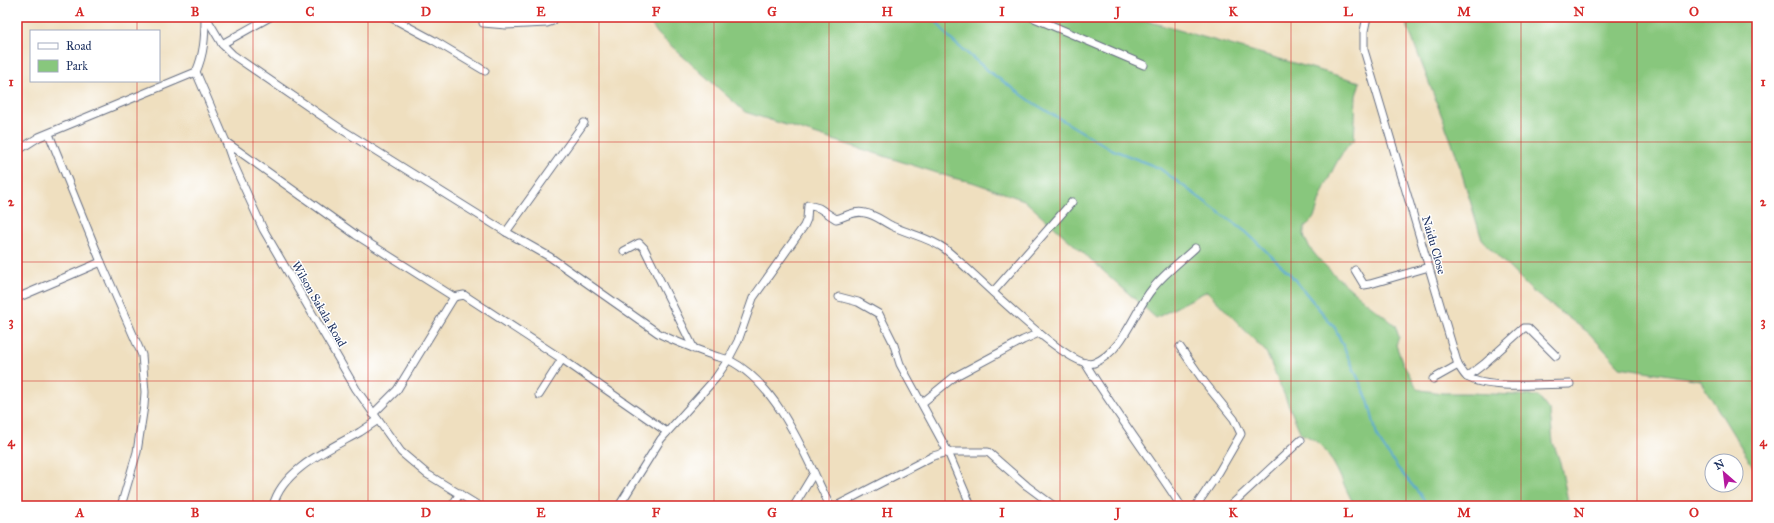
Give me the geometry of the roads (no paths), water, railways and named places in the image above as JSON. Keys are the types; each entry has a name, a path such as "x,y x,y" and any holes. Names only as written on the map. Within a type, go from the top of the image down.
{"street":[{"path":"206,17 222,44 243,63 341,129 506,232 550,257 658,333 676,342 728,360 751,374 767,390 777,403 830,506"},
{"path":"17,151 39,137 196,72 201,59 205,40 206,17"},
{"path":"222,44 270,17"},
{"path":"390,17 434,40 485,71"},
{"path":"483,23 506,25 547,23 552,21 554,17"},
{"path":"1032,17 1144,65"},
{"name":"Naidu Close","path":"1367,17 1363,36 1364,50 1458,365 1467,377"},
{"name":"Wilson Sakala Road","path":"196,72 226,142 234,165 263,229 338,359 401,452 427,474 479,506"},
{"path":"506,232 584,123"},
{"path":"49,134 101,262 142,355 145,392 142,423 136,452 121,506"},
{"path":"226,142 356,235 454,297 464,295 562,359 667,432"},
{"path":"993,292 1072,202"},
{"path":"619,506 667,432 715,379 728,360 738,341 752,298 804,226 807,219 808,206 819,208 836,219 853,212 867,213 943,248 960,261 1039,333 1071,357 1085,363 1093,363 1097,361 1121,340 1152,288 1195,248"},
{"path":"624,251 639,242 644,248 694,348"},
{"path":"17,298 101,262"},
{"path":"1355,270 1364,285 1429,267"},
{"path":"273,506 282,486 309,462 376,417 397,390 454,297"},
{"path":"839,297 858,302 879,314 893,342 900,364 948,452 970,506"},
{"path":"1467,377 1484,364 1524,328 1528,328 1556,356"},
{"path":"922,403 954,377 1039,333"},
{"path":"1180,347 1205,383 1234,419 1241,434 1219,472 1196,506"},
{"path":"539,395 562,359"},
{"path":"1085,363 1111,404 1131,431 1181,506"},
{"path":"1433,379 1458,365"},
{"path":"1467,377 1501,385 1570,384"},
{"path":"1230,506 1301,440"},
{"path":"836,506 920,461 948,452 988,452 1027,486 1054,506"},
{"path":"794,506 814,473"},
{"path":"452,506 460,493"}],"waterway":[{"path":"933,17 950,39 991,73 1035,104 1111,149 1159,168 1246,232 1289,273 1335,328 1368,400 1378,439 1397,467 1423,498 1427,506"}]}
